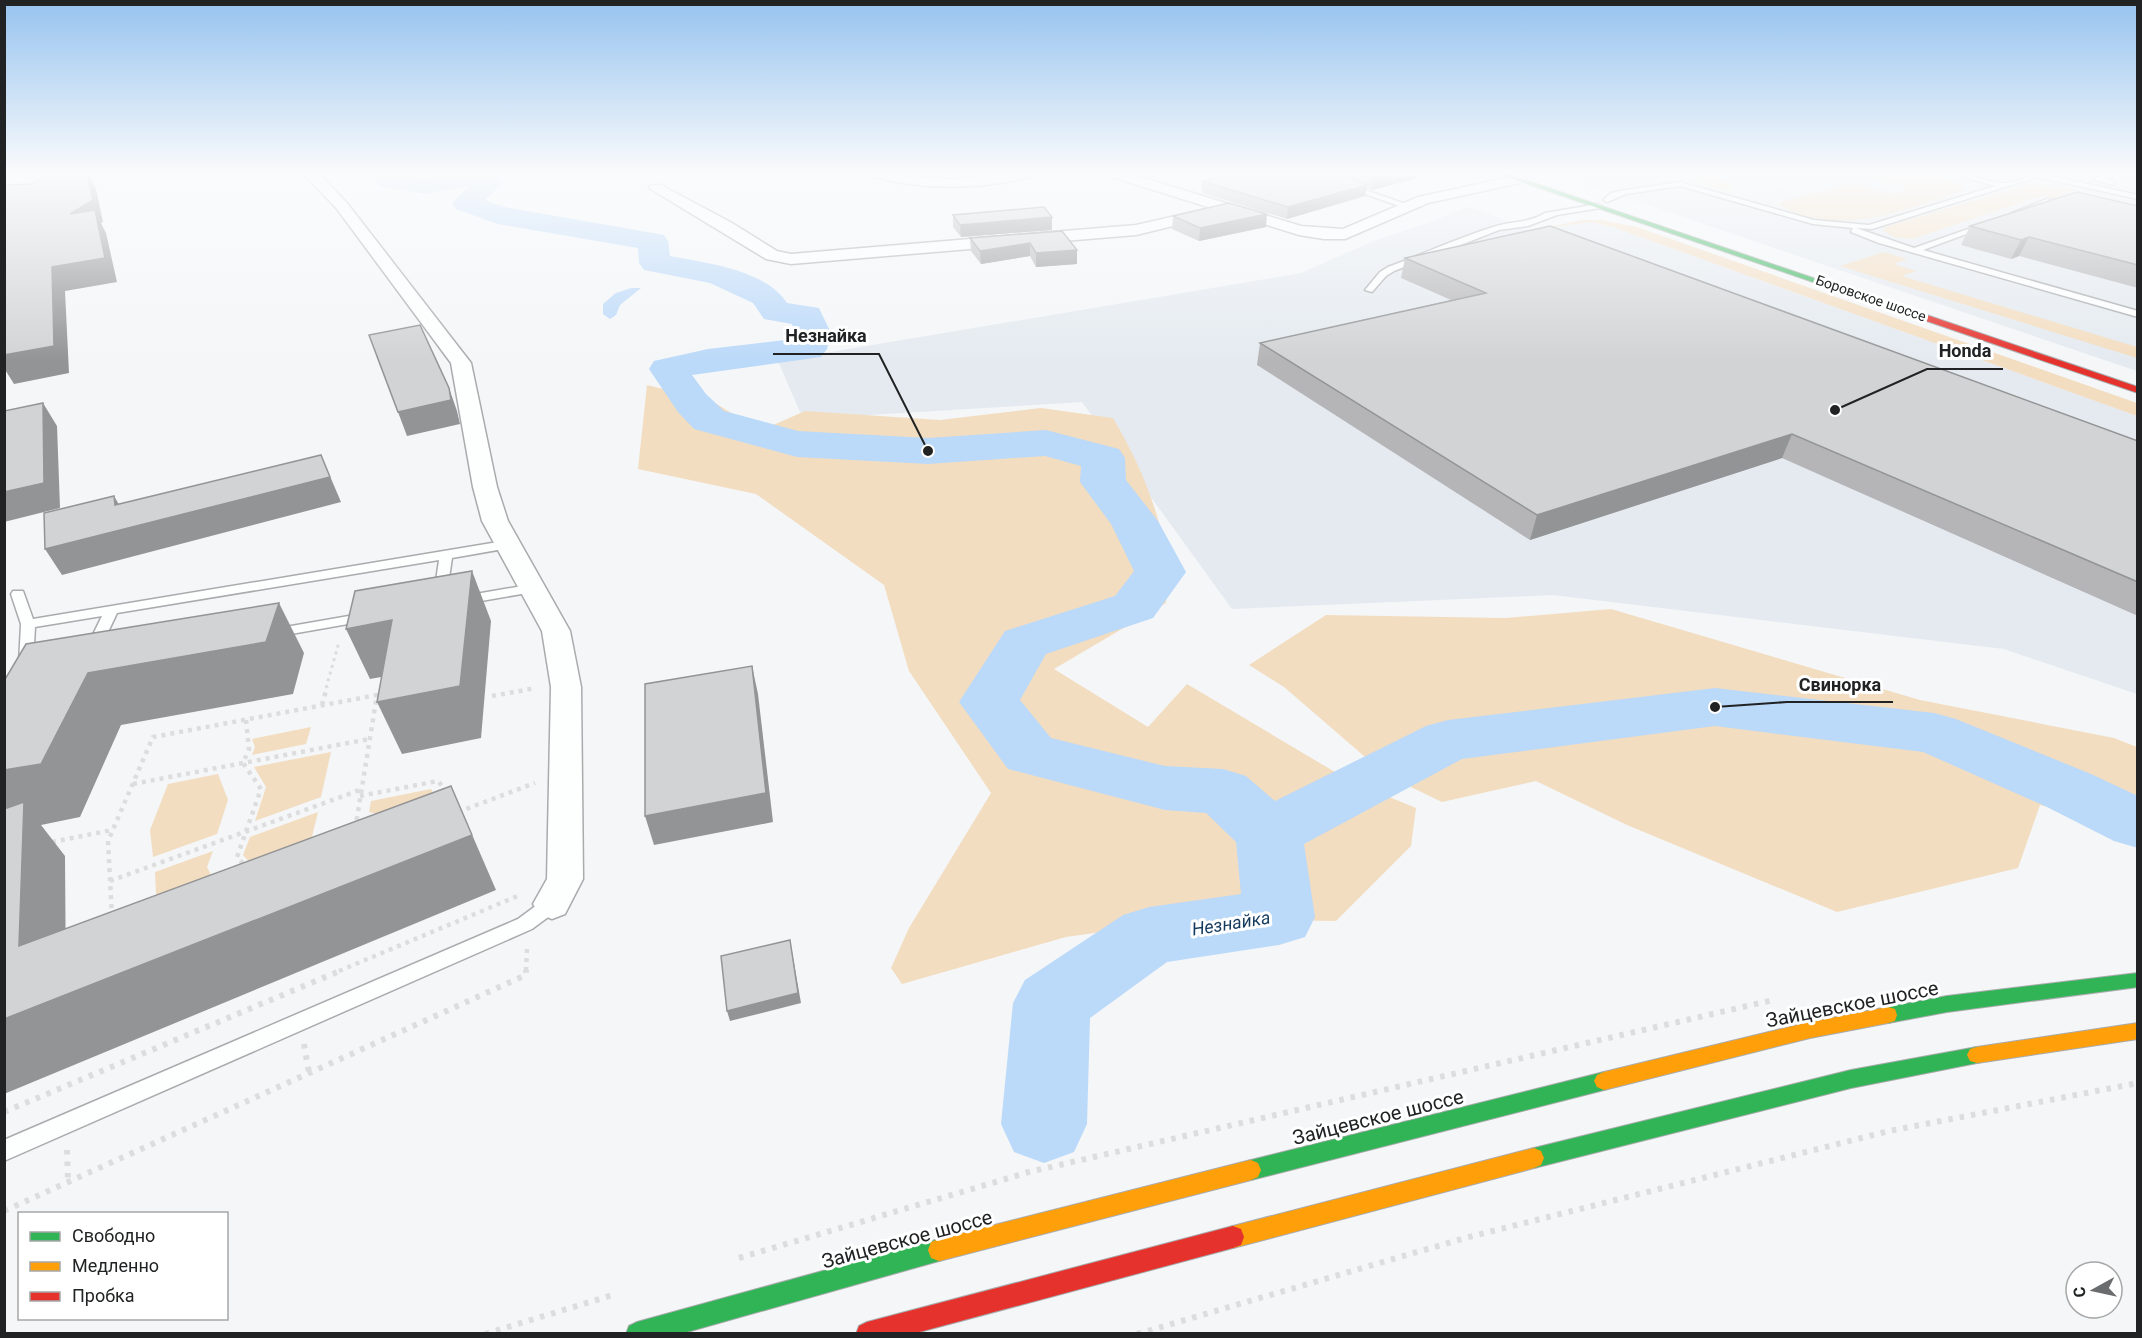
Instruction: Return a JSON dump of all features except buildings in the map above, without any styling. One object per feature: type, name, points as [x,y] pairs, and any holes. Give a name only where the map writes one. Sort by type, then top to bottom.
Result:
[{"type":"main road","name":"Боровское шоссе","points":[[1695,236],[2138,390]]},
{"type":"main road","name":"Зайцевское шоссе","points":[[637,1334],[877,1266],[1370,1139],[1810,1030],[1947,1004],[2138,980]]},
{"type":"main road","points":[[867,1334],[1450,1179],[1839,1082],[2009,1048],[2138,1031]]},
{"type":"street","points":[[365,236],[461,363],[485,488],[495,521],[510,544],[556,631],[566,687],[565,879],[552,904]]},
{"type":"street","points":[[743,236],[772,255],[791,259],[1063,236]]},
{"type":"lane","points":[[1369,290],[1383,274],[1392,269],[1475,236]]},
{"type":"lane","points":[[1871,236],[2138,314]]},
{"type":"lane","points":[[1915,250],[1951,236]]},
{"type":"lane","points":[[28,624],[510,544]]},
{"type":"lane","points":[[446,555],[435,605],[534,588]]},
{"type":"lane","points":[[18,594],[28,624],[27,658],[23,676],[40,673]]},
{"type":"lane","points":[[85,665],[112,610]]},
{"type":"lane","points":[[256,636],[379,615]]},
{"type":"lane","points":[[4,1151],[529,922],[552,904]]},
{"type":"path","points":[[322,705],[340,638],[330,639]]},
{"type":"path","points":[[539,699],[540,678]]},
{"type":"path","points":[[492,696],[539,687]]},
{"type":"path","points":[[112,922],[108,842],[153,737],[377,695],[355,830]]},
{"type":"path","points":[[243,763],[249,749],[246,720]]},
{"type":"path","points":[[132,785],[369,739]]},
{"type":"path","points":[[243,763],[261,789],[237,857],[251,872]]},
{"type":"path","points":[[360,796],[438,781],[450,796]]},
{"type":"path","points":[[450,815],[538,781],[538,793]]},
{"type":"path","points":[[110,880],[361,790]]},
{"type":"path","points":[[455,803],[461,810]]},
{"type":"path","points":[[48,843],[113,830]]},
{"type":"path","points":[[4,1112],[532,890],[526,975],[4,1211]]},
{"type":"path","points":[[1137,1334],[1465,1238],[1901,1129],[2138,1083]]},
{"type":"shaded area","points":[[1387,236],[1639,236],[2137,416],[2137,694],[2004,649],[1553,595],[1232,609],[1082,402],[803,419],[778,361],[1301,273]]},
{"type":"shaded area","points":[[1639,236],[1664,236],[2137,403],[2137,416]]},
{"type":"shaded area","points":[[1740,236],[2137,236],[2137,371]]},
{"type":"shaded area","points":[[1893,236],[1920,236],[1912,239]]},
{"type":"shaded area","points":[[1884,252],[1907,259],[1894,264],[1916,271],[1902,276],[2137,347],[2137,358],[1840,266]]},
{"type":"shaded area","points":[[647,385],[712,401],[760,431],[805,411],[940,420],[1041,408],[1113,418],[1138,466],[1162,533],[1167,557],[1166,603],[1054,669],[1148,727],[1187,684],[1350,781],[1416,808],[1411,846],[1336,921],[1193,919],[1066,937],[902,984],[891,968],[909,928],[991,793],[909,671],[884,585],[756,494],[638,469]]},
{"type":"shaded area","points":[[1611,609],[1920,700],[2114,738],[2137,747],[2137,830],[2040,805],[2018,868],[1837,912],[1627,825],[1536,781],[1442,802],[1386,775],[1284,687],[1249,665],[1326,615],[1505,618]]},
{"type":"shaded area","points":[[311,727],[306,744],[252,755],[255,747],[252,739]]},
{"type":"shaded area","points":[[331,752],[321,797],[255,821],[266,787],[254,767]]},
{"type":"shaded area","points":[[218,774],[228,800],[217,834],[153,857],[150,830],[168,784]]},
{"type":"shaded area","points":[[431,789],[442,807],[404,821],[369,812],[371,801]]},
{"type":"shaded area","points":[[318,812],[311,841],[258,872],[243,855],[250,837]]},
{"type":"shaded area","points":[[213,851],[207,867],[217,887],[187,898],[156,894],[155,872]]},
{"type":"water","points":[[631,288],[641,288],[620,305],[616,315],[610,319],[603,314],[603,304],[616,293]]},
{"type":"waterway","name":"Незнайка","points":[[626,236],[653,241],[655,263],[719,275],[766,296],[776,312],[807,315],[813,333],[808,349],[708,360],[668,369],[692,403],[709,420],[797,444],[928,451],[1046,443],[1103,458],[1103,482],[1134,521],[1160,572],[1134,607],[1025,643],[989,702],[1030,754],[1165,788],[1223,792],[1269,833]]},
{"type":"waterway","points":[[1269,833],[1448,740],[1715,707],[1934,733],[2068,790],[2138,824]]},
{"type":"waterway","name":"Незнайка","points":[[1044,1124],[1052,1003],[1149,936],[1279,917],[1269,833]]},
{"type":"traffic: fast","points":[[1686,236],[1909,312]]},
{"type":"traffic: fast","points":[[1888,1015],[1947,1004],[2138,980]]},
{"type":"traffic: fast","points":[[1534,1158],[1851,1079],[1977,1055]]},
{"type":"traffic: fast","points":[[1251,1170],[1604,1081]]},
{"type":"traffic: fast","points":[[637,1334],[939,1250]]},
{"type":"traffic: slow","points":[[1604,1081],[1810,1030],[1888,1015]]},
{"type":"traffic: slow","points":[[1977,1055],[2138,1031]]},
{"type":"traffic: slow","points":[[1233,1237],[1534,1158]]},
{"type":"traffic: slow","points":[[939,1250],[1251,1170]]},
{"type":"traffic: jam","points":[[1909,312],[2138,390]]},
{"type":"traffic: jam","points":[[867,1334],[1233,1237]]},
{"type":"place","name":"Honda","points":[[1835,410]]},
{"type":"place","name":"Незнайка","points":[[928,451]]},
{"type":"place","name":"Свинорка","points":[[1715,707]]}]
